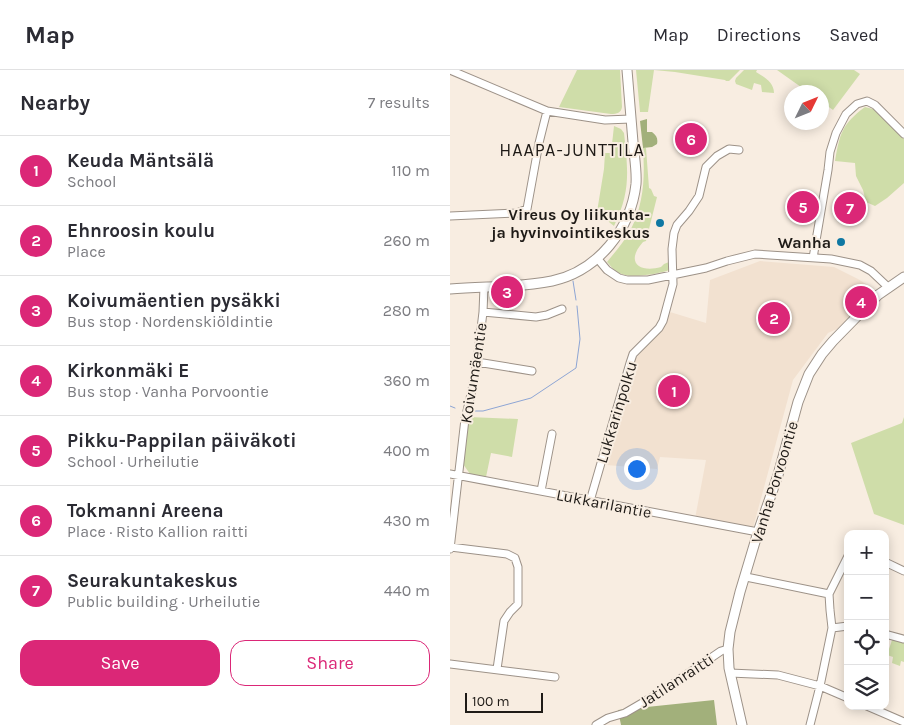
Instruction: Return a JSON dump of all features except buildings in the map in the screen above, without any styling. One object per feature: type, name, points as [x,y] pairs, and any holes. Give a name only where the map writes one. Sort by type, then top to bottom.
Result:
[{"type":"main road","points":[[450,289],[522,285],[559,280],[586,267],[606,250],[620,232],[628,214],[636,184],[627,70]]},
{"type":"main road","name":"Vanha Porvoontie","points":[[742,725],[730,673],[728,650],[730,632],[740,592],[778,475],[798,402],[809,374],[822,354],[838,335],[878,295],[904,277]]},
{"type":"street","points":[[450,70],[547,111],[605,120],[631,119]]},
{"type":"street","points":[[813,258],[832,142],[850,109],[857,104],[867,101],[875,105],[904,134]]},
{"type":"street","points":[[450,216],[517,213],[526,209],[547,111]]},
{"type":"street","name":"Lukkarinpolku","points":[[590,501],[630,363],[634,354],[659,328],[663,321],[671,293],[673,275],[672,249],[675,229],[699,196],[706,167],[717,156],[729,149],[739,150]]},
{"type":"street","points":[[597,258],[612,274],[619,278],[648,280],[706,268],[755,254],[813,258],[860,265],[871,271],[889,288]]},
{"type":"street","name":"Koivumäentie","points":[[450,548],[454,474],[477,362],[484,286]]},
{"type":"street","points":[[483,312],[536,317],[562,309]]},
{"type":"street","points":[[477,362],[532,371]]},
{"type":"street","points":[[541,491],[552,434]]},
{"type":"street","name":"Lukkarilantie","points":[[454,474],[466,478],[758,532]]},
{"type":"street","points":[[450,548],[507,554],[515,558],[518,566],[518,604],[504,621],[497,669]]},
{"type":"street","points":[[810,725],[832,628],[829,594],[844,564]]},
{"type":"street","points":[[889,564],[904,571]]},
{"type":"street","points":[[746,577],[829,594]]},
{"type":"street","points":[[832,628],[844,626]]},
{"type":"street","points":[[889,635],[903,639]]},
{"type":"street","name":"Jatilanraitti","points":[[596,725],[608,718],[625,713],[721,651],[728,650]]},
{"type":"street","points":[[450,664],[555,677]]},
{"type":"street","points":[[730,673],[778,676],[820,686],[844,696]]},
{"type":"street","points":[[876,710],[904,722]]},
{"type":"shaded area","points":[[760,261],[834,267],[866,284],[881,300],[828,333],[793,380],[753,528],[711,528],[694,524],[706,460],[660,457],[657,469],[606,465],[636,358],[661,329],[670,312],[706,323],[710,280]]},
{"type":"green space","points":[[577,70],[620,70],[622,107],[620,112],[611,114],[559,107]]},
{"type":"green space","points":[[636,70],[654,70],[648,112],[640,112]]},
{"type":"green space","points":[[654,70],[740,70],[729,81],[726,81]]},
{"type":"green space","points":[[744,70],[757,70],[756,72],[770,83],[774,93],[762,92],[761,85],[754,83],[752,90],[736,84],[736,78]]},
{"type":"green space","points":[[777,70],[854,70],[860,74],[833,110],[829,107],[829,85],[798,85]]},
{"type":"green space","points":[[865,107],[873,109],[904,139],[904,183],[875,206],[866,202],[863,190],[856,176],[855,163],[835,161],[843,130],[851,119]]},
{"type":"green space","points":[[647,119],[647,132],[654,133],[657,138],[657,144],[652,147],[643,148],[640,121]]},
{"type":"green space","points":[[614,126],[621,129],[624,133],[627,180],[623,202],[614,226],[609,222],[596,218],[605,153],[611,153]]},
{"type":"green space","points":[[643,148],[646,148],[649,188],[654,196],[657,197],[646,241],[638,249],[635,260],[641,267],[646,268],[661,267],[669,262],[670,267],[667,271],[630,276],[617,272],[607,262],[628,235],[635,221],[641,201],[644,169]]},
{"type":"green space","points":[[469,417],[518,419],[512,457],[491,453],[486,477],[470,474],[463,464]]},
{"type":"green space","points":[[904,417],[904,525],[874,514],[851,443],[902,423]]},
{"type":"green space","points":[[893,637],[904,641],[904,662],[901,661],[900,666],[892,663],[893,657],[889,656]]},
{"type":"green space","points":[[714,700],[717,725],[621,725],[618,710]]},
{"type":"waterway","points":[[573,281],[576,300]]},
{"type":"waterway","points":[[473,411],[483,411],[531,398],[576,368],[580,339],[577,306]]},
{"type":"waterway","points":[[450,406],[455,408]]},
{"type":"place","name":"Tokmanni Areena","points":[[691,139]]},
{"type":"place","name":"Pikku-Pappilan päiväkoti","points":[[803,207]]},
{"type":"place","name":"Seurakuntakeskus","points":[[850,208]]},
{"type":"place","name":"Vireus Oy liikunta- ja hyvinvointikeskus","points":[[660,223]]},
{"type":"place","name":"Wanha","points":[[841,242]]},
{"type":"place","name":"Koivumäentien pysäkki","points":[[507,292]]},
{"type":"place","name":"Kirkonmäki E","points":[[861,302]]},
{"type":"place","name":"Ehnroosin koulu","points":[[774,318]]},
{"type":"place","name":"Keuda Mäntsälä","points":[[674,391]]},
{"type":"district","name":"HAAPA-JUNTTILA","points":[[572,150]]}]
